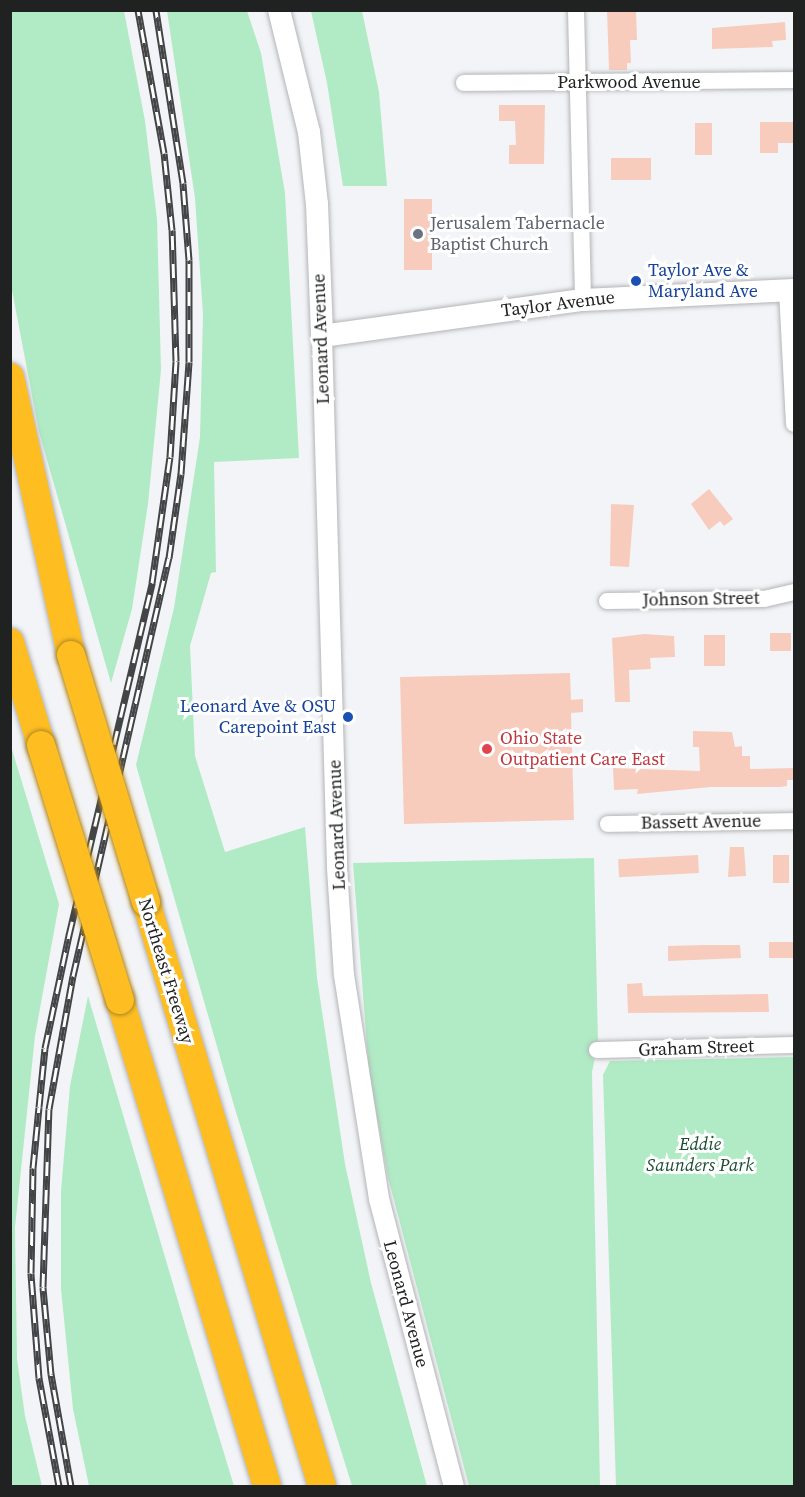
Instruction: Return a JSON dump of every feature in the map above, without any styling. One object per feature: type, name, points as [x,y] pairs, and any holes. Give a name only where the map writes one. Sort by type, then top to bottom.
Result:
[{"type":"highway","points":[[10,378],[71,655]]},
{"type":"highway","name":"Northeast Freeway","points":[[10,455],[322,1486]]},
{"type":"highway","points":[[10,642],[267,1486]]},
{"type":"main road","name":"Leonard Avenue","points":[[279,10],[299,86],[312,156],[322,336]]},
{"type":"main road","name":"Taylor Avenue","points":[[322,336],[583,300],[791,290]]},
{"type":"street","points":[[576,10],[583,300]]},
{"type":"street","name":"Parkwood Avenue","points":[[464,83],[795,80]]},
{"type":"street","points":[[791,290],[795,424]]},
{"type":"street","name":"Leonard Avenue","points":[[322,336],[338,868],[344,975],[379,1199],[454,1486]]},
{"type":"street","name":"Johnson Street","points":[[607,601],[764,599],[795,592]]},
{"type":"street","name":"Bassett Avenue","points":[[608,824],[795,821]]},
{"type":"street","name":"Graham Street","points":[[597,1050],[795,1045]]},
{"type":"green space","points":[[10,11],[124,11],[145,121],[157,219],[161,370],[148,504],[132,609],[111,683],[39,432],[11,285]]},
{"type":"green space","points":[[167,11],[247,11],[261,53],[285,193],[299,458],[214,462],[216,572],[211,573],[190,646],[195,756],[225,852],[305,827],[317,978],[345,1164],[371,1283],[427,1486],[352,1486],[235,1109],[136,765],[174,608],[200,437],[203,315],[195,198]]},
{"type":"green space","points":[[311,11],[362,11],[379,92],[387,186],[343,186],[327,83]]},
{"type":"green space","points":[[10,743],[59,904],[35,1036],[15,1227],[17,1359],[25,1416],[42,1486],[10,1486]]},
{"type":"green space","points":[[594,858],[598,1043],[592,1072],[600,1486],[469,1486],[388,1177],[369,1073],[353,863]]},
{"type":"green space","points":[[88,996],[234,1486],[89,1486],[73,1409],[61,1289],[61,1191],[70,1086]]},
{"type":"green space","name":"Eddie Saunders Park","points":[[794,1057],[794,1486],[616,1486],[603,1075],[610,1061]]},
{"type":"building","points":[[607,10],[636,10],[637,40],[630,40],[631,63],[627,63],[627,70],[609,70]]},
{"type":"building","points":[[785,22],[786,40],[772,41],[773,47],[712,49],[712,28]]},
{"type":"building","points":[[499,105],[545,105],[544,164],[509,164],[509,145],[516,145],[515,121],[499,121]]},
{"type":"building","points":[[760,122],[795,122],[795,143],[778,143],[778,153],[760,153]]},
{"type":"building","points":[[695,123],[712,123],[712,155],[695,155]]},
{"type":"building","points":[[611,158],[651,158],[651,180],[611,180]]},
{"type":"building","name":"Jerusalem Tabernacle Baptist Church","points":[[404,199],[432,199],[432,270],[404,270]]},
{"type":"building","points":[[709,489],[733,519],[724,526],[720,521],[709,530],[691,504]]},
{"type":"building","points":[[611,504],[634,505],[629,567],[610,566]]},
{"type":"building","points":[[770,633],[791,633],[791,651],[770,651]]},
{"type":"building","points":[[644,634],[674,636],[675,657],[650,658],[651,669],[629,670],[630,702],[615,702],[612,638]]},
{"type":"building","points":[[704,635],[725,635],[725,666],[704,666]]},
{"type":"building","name":"Ohio State Outpatient Care East","points":[[570,673],[571,700],[583,699],[583,712],[571,713],[574,820],[404,824],[400,677]]},
{"type":"building","points":[[693,731],[732,732],[735,747],[742,746],[742,756],[750,756],[750,769],[795,768],[795,780],[787,780],[787,786],[780,787],[711,787],[637,794],[638,789],[614,790],[613,768],[700,771],[699,747],[693,747]]},
{"type":"building","points":[[730,847],[744,847],[746,876],[728,877]]},
{"type":"building","points":[[698,855],[699,873],[619,877],[618,859]]},
{"type":"building","points":[[773,855],[789,855],[789,883],[773,883]]},
{"type":"building","points":[[769,942],[794,942],[794,958],[769,958]]},
{"type":"building","points":[[740,945],[741,958],[668,961],[668,946]]},
{"type":"building","points":[[642,983],[643,996],[768,994],[769,1012],[628,1013],[627,984]]},
{"type":"railway","points":[[59,1486],[39,1378],[31,1273],[33,1168],[45,1048],[69,935],[152,583],[170,457],[176,361],[172,230],[164,153],[138,10]]},
{"type":"railway","points":[[71,1486],[51,1374],[43,1287],[49,1109],[73,976],[169,558],[181,474],[189,362],[189,260],[183,183],[156,10]]},
{"type":"place","name":"Jerusalem Tabernacle Baptist Church","points":[[418,234]]},
{"type":"place","name":"Taylor Ave & Maryland Ave","points":[[636,281]]},
{"type":"place","name":"Leonard Ave & OSU Carepoint East","points":[[348,717]]},
{"type":"place","name":"Ohio State Outpatient Care East","points":[[487,749]]}]
